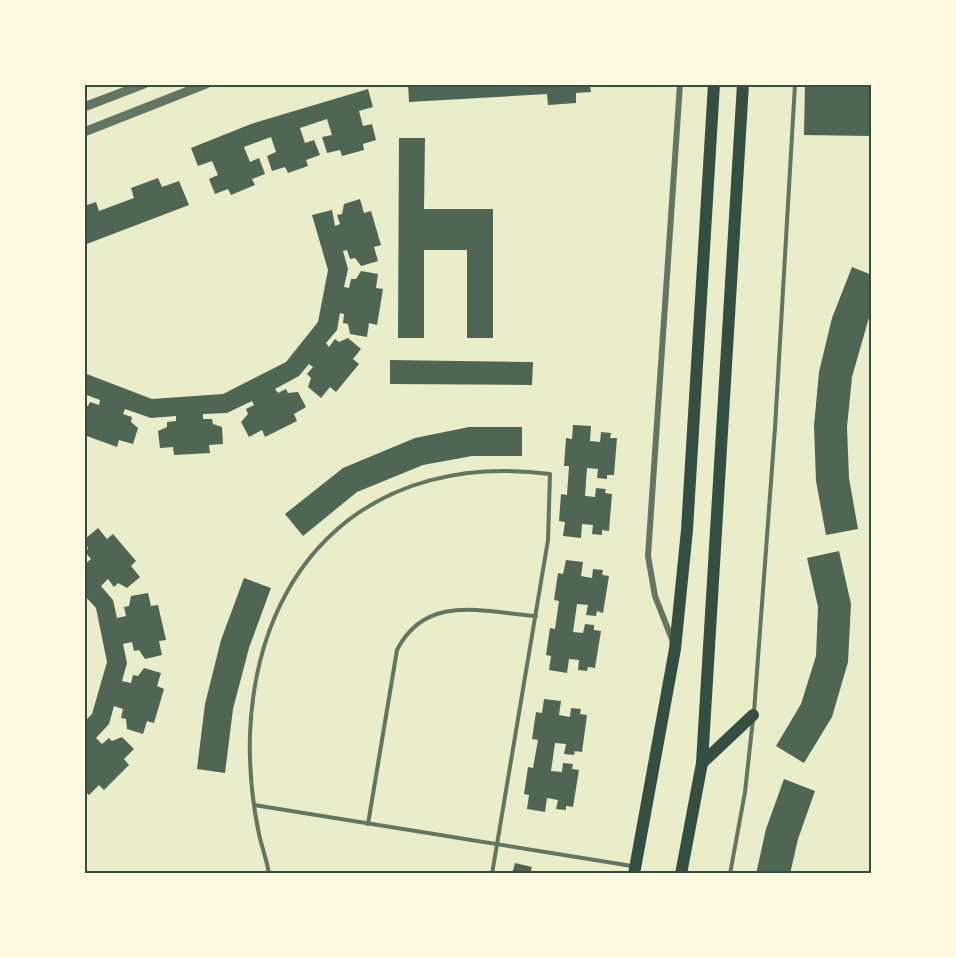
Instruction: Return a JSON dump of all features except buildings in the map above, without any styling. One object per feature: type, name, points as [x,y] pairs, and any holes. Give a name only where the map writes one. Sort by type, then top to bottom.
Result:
[{"type":"highway","points":[[635,870],[675,648],[687,530],[714,84]]},
{"type":"highway","points":[[681,874],[702,763],[743,84]]},
{"type":"highway","points":[[702,763],[753,715]]},
{"type":"street","points":[[84,107],[144,84]]},
{"type":"street","points":[[84,132],[206,84]]},
{"type":"street","points":[[675,648],[655,596],[648,556],[680,84]]},
{"type":"lane","points":[[730,874],[745,792],[753,715],[775,428],[795,84]]},
{"type":"lane","points":[[269,874],[254,805],[250,733],[259,671],[272,628],[285,595],[303,565],[325,538],[352,516],[414,484],[447,475],[481,470],[515,470],[550,474],[548,540],[492,874]]},
{"type":"lane","points":[[368,824],[397,650],[405,634],[418,622],[434,613],[451,610],[536,616]]},
{"type":"lane","points":[[254,805],[635,870]]}]
